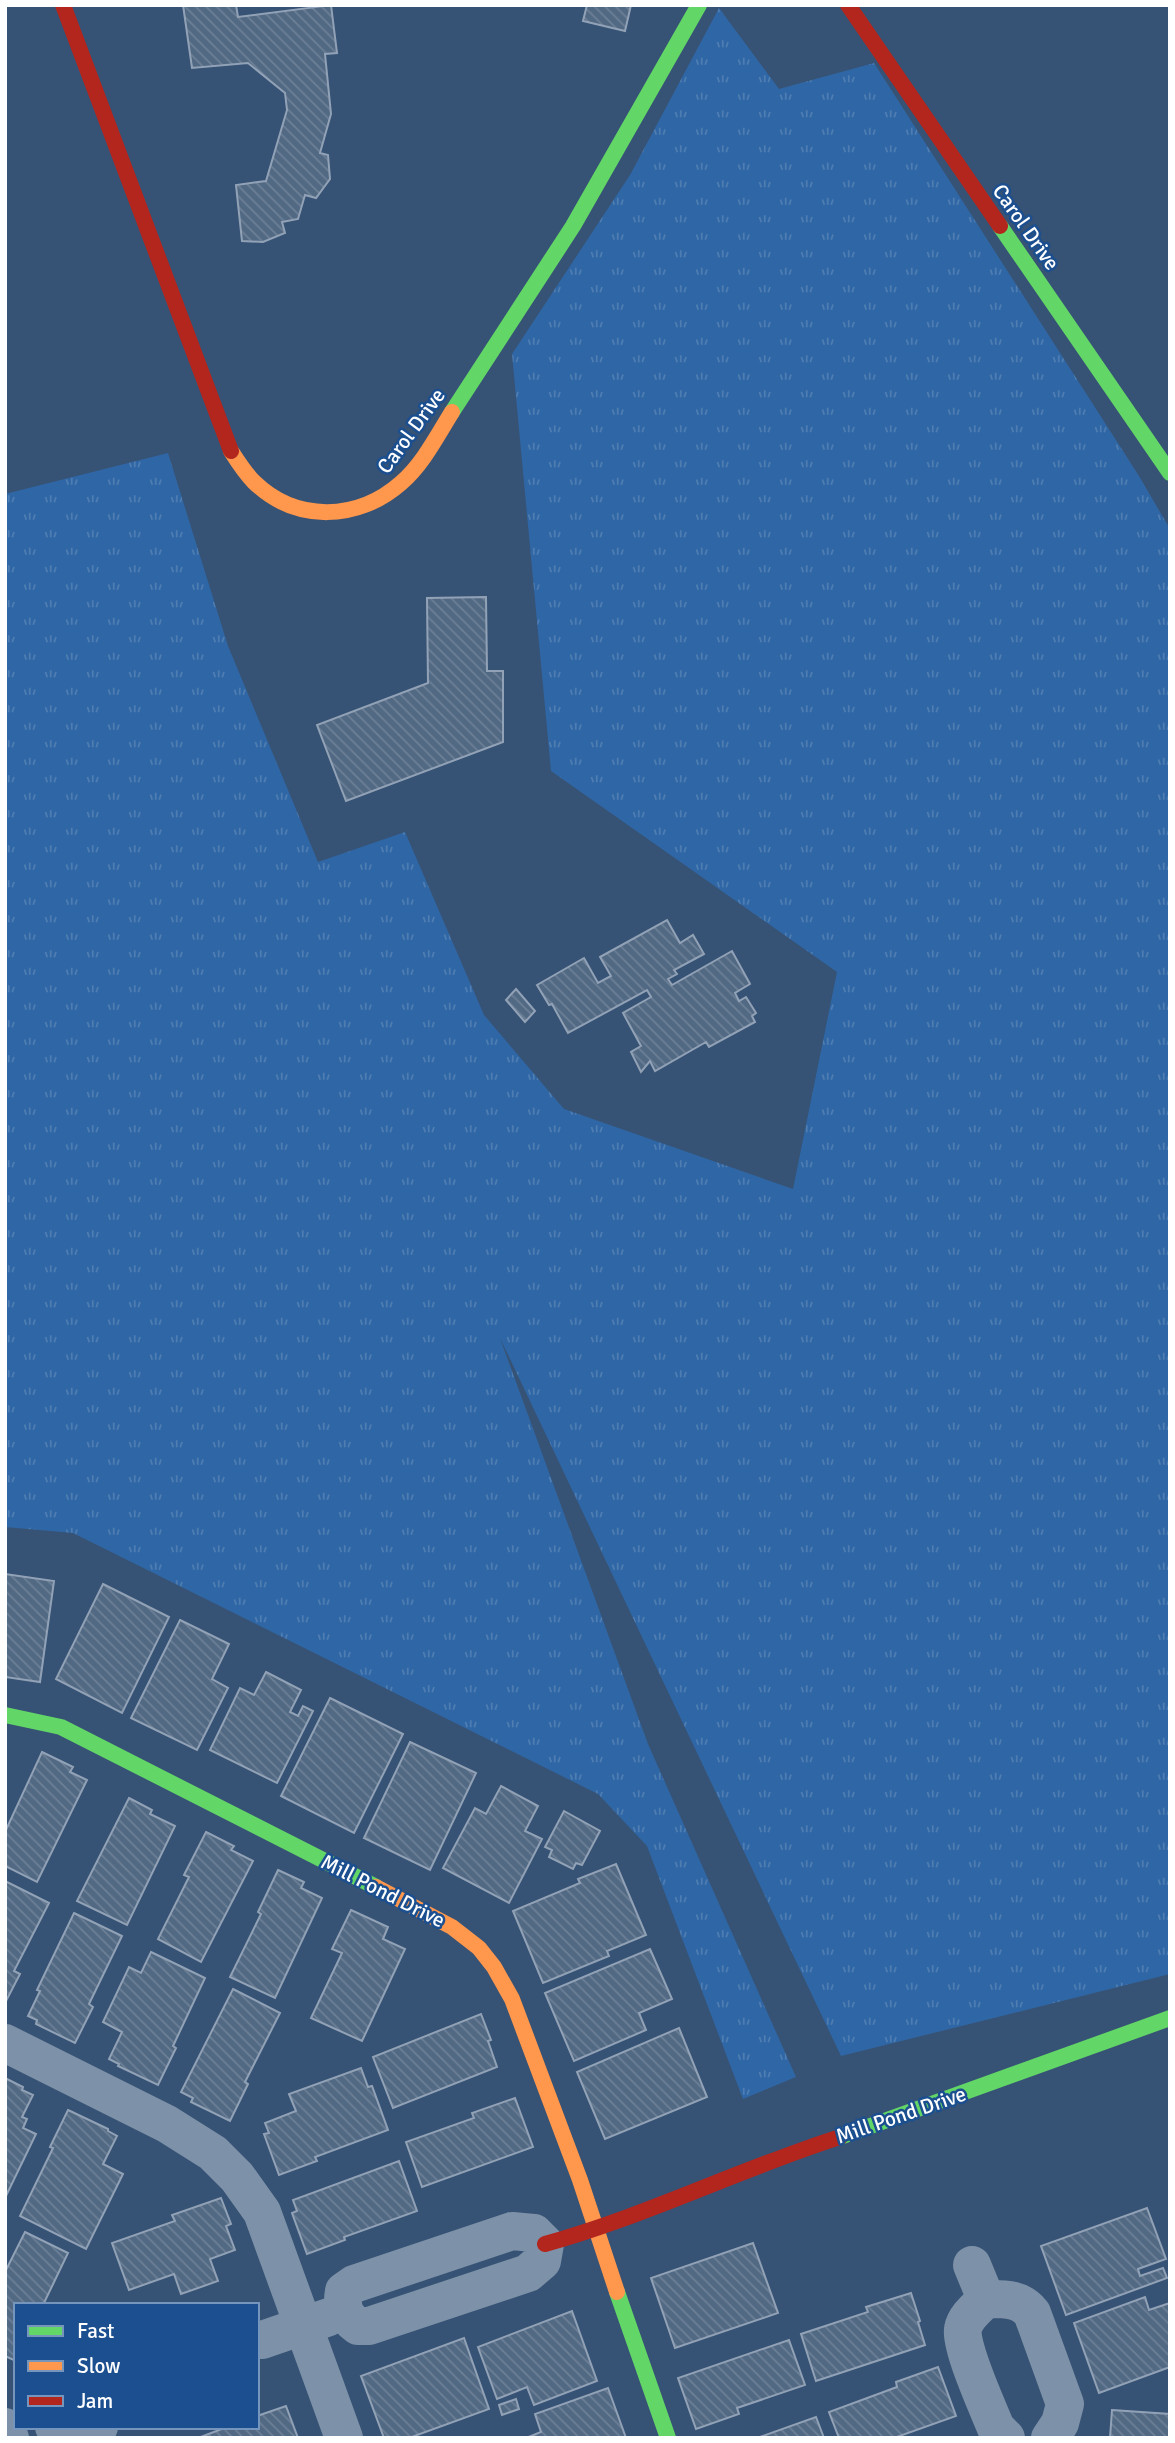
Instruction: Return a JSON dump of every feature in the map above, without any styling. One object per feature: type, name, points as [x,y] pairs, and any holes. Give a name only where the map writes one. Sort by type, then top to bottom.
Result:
[{"type":"street","name":"Carol Drive","points":[[63,5],[230,449],[260,488],[279,500],[302,509],[325,513],[349,512],[371,505],[403,484],[418,465],[573,226],[699,5]]},
{"type":"street","name":"Carol Drive","points":[[848,5],[1170,474]]},
{"type":"street","name":"Mill Pond Drive","points":[[5,1715],[61,1727],[400,1899],[452,1927],[479,1948],[494,1967],[512,2000],[580,2180],[668,2438]]},
{"type":"street","name":"Mill Pond Drive","points":[[259,2346],[303,2325],[344,2312],[358,2326],[369,2326],[528,2273],[542,2261],[545,2244],[595,2230],[786,2154],[879,2124],[1170,2018]]},
{"type":"street","points":[[5,2043],[167,2124],[213,2153],[237,2177],[262,2212],[344,2438]]},
{"type":"street","points":[[1006,2438],[996,2428],[965,2346],[962,2330],[971,2315],[979,2282],[1008,2299],[1025,2304],[1032,2313],[1065,2404],[1060,2423],[1050,2438]]},
{"type":"street","points":[[5,2427],[10,2438]]},
{"type":"street","points":[[26,2438],[43,2429]]},
{"type":"street","points":[[56,2429],[78,2435],[94,2429]]},
{"type":"green space","points":[[719,8],[779,89],[874,63],[1139,476],[1170,529],[1170,1974],[841,2056],[500,1338],[648,1744],[796,2077],[743,2099],[647,1846],[598,1794],[73,1533],[5,1527],[5,494],[168,453],[228,646],[318,862],[405,832],[484,1015],[564,1109],[793,1189],[837,972],[551,771],[512,354],[630,175]]},
{"type":"building","points":[[183,5],[236,5],[238,17],[331,5],[337,53],[325,54],[331,114],[320,153],[328,155],[330,179],[316,198],[305,195],[298,219],[282,222],[285,233],[263,242],[242,241],[236,185],[266,181],[287,110],[285,93],[248,63],[192,68]]},
{"type":"building","points":[[587,5],[631,5],[625,31],[583,21]]},
{"type":"building","points":[[486,597],[487,671],[503,671],[503,742],[346,801],[317,725],[428,683],[427,598]]},
{"type":"building","points":[[667,920],[680,943],[693,935],[704,954],[674,970],[677,974],[668,979],[672,985],[732,951],[750,984],[735,993],[739,1001],[746,997],[756,1013],[752,1016],[755,1022],[709,1047],[706,1042],[655,1071],[650,1061],[641,1072],[631,1052],[641,1046],[623,1013],[651,997],[647,990],[568,1033],[552,1004],[549,1005],[537,985],[584,958],[598,983],[611,976],[600,957]]},
{"type":"building","points":[[516,989],[535,1011],[525,1022],[506,1000]]},
{"type":"building","points":[[5,1574],[54,1581],[40,1682],[5,1677]]},
{"type":"building","points":[[103,1584],[169,1617],[122,1713],[56,1679]]},
{"type":"building","points":[[180,1620],[229,1644],[212,1679],[228,1688],[197,1750],[131,1718]]},
{"type":"building","points":[[266,1672],[301,1690],[290,1712],[298,1716],[303,1706],[313,1711],[277,1783],[210,1750],[240,1688],[254,1695]]},
{"type":"building","points":[[330,1698],[403,1734],[354,1833],[281,1796]]},
{"type":"building","points":[[410,1742],[476,1773],[430,1870],[364,1838]]},
{"type":"building","points":[[42,1752],[73,1767],[70,1772],[87,1780],[37,1882],[5,1866],[5,1832]]},
{"type":"building","points":[[501,1786],[538,1806],[525,1831],[542,1839],[509,1903],[443,1868],[475,1808],[486,1814]]},
{"type":"building","points":[[129,1798],[152,1810],[150,1814],[175,1826],[127,1925],[77,1901]]},
{"type":"building","points":[[564,1811],[600,1831],[582,1865],[576,1863],[573,1869],[549,1857],[552,1850],[545,1847]]},
{"type":"building","points":[[206,1832],[234,1846],[231,1850],[253,1861],[201,1962],[158,1939],[189,1877],[184,1875]]},
{"type":"building","points":[[616,1864],[646,1935],[607,1951],[609,1956],[543,1983],[513,1911],[580,1883],[578,1879]]},
{"type":"building","points":[[278,1870],[304,1882],[301,1888],[322,1898],[275,1998],[230,1977],[261,1914],[258,1912]]},
{"type":"building","points":[[5,1881],[49,1903],[14,1971],[20,1974],[5,2003]]},
{"type":"building","points":[[351,1910],[388,1927],[383,1939],[405,1949],[362,2041],[311,2018],[342,1953],[332,1949]]},
{"type":"building","points":[[74,1913],[122,1936],[89,2004],[93,2007],[75,2043],[36,2024],[37,2020],[28,2016],[40,1991],[37,1990]]},
{"type":"building","points":[[650,1949],[672,1999],[639,2013],[646,2030],[574,2061],[545,1993]]},
{"type":"building","points":[[151,1952],[205,1978],[158,2085],[109,2059],[122,2032],[103,2022],[129,1967],[141,1973]]},
{"type":"building","points":[[233,1989],[280,2013],[245,2082],[248,2084],[230,2121],[191,2102],[193,2098],[181,2092]]},
{"type":"building","points":[[481,2014],[497,2067],[393,2108],[373,2057]]},
{"type":"building","points":[[679,2028],[707,2097],[605,2139],[577,2072]]},
{"type":"building","points":[[361,2068],[368,2087],[372,2086],[388,2130],[315,2157],[317,2161],[279,2175],[264,2134],[269,2133],[265,2123],[296,2111],[289,2094]]},
{"type":"building","points":[[5,2078],[33,2095],[22,2117],[27,2119],[23,2128],[36,2134],[5,2198]]},
{"type":"building","points":[[515,2098],[533,2147],[422,2187],[406,2142],[474,2118],[472,2113]]},
{"type":"building","points":[[68,2110],[117,2136],[103,2164],[123,2174],[86,2249],[20,2216]]},
{"type":"building","points":[[399,2161],[417,2211],[344,2237],[345,2240],[307,2254],[292,2213],[297,2211],[293,2200]]},
{"type":"building","points":[[221,2198],[231,2224],[226,2226],[235,2250],[210,2259],[218,2281],[181,2294],[174,2274],[129,2290],[112,2243],[175,2221],[172,2215]]},
{"type":"building","points":[[1147,2208],[1166,2259],[1138,2269],[1140,2276],[1163,2268],[1167,2278],[1066,2315],[1041,2246]]},
{"type":"building","points":[[25,2232],[68,2253],[44,2303],[14,2303],[14,2360],[5,2356],[5,2272]]},
{"type":"building","points":[[753,2243],[778,2313],[675,2348],[651,2278]]},
{"type":"building","points":[[911,2293],[925,2345],[816,2381],[801,2334],[868,2312],[866,2307]]},
{"type":"building","points":[[1145,2297],[1149,2310],[1170,2303],[1170,2367],[1099,2393],[1074,2323]]},
{"type":"building","points":[[572,2311],[597,2381],[534,2405],[527,2387],[497,2399],[478,2347]]},
{"type":"building","points":[[464,2338],[489,2409],[409,2438],[384,2438],[361,2376]]},
{"type":"building","points":[[789,2340],[805,2385],[737,2408],[739,2414],[696,2429],[678,2378]]},
{"type":"building","points":[[938,2367],[956,2416],[894,2438],[839,2438],[829,2412],[897,2387],[896,2382]]},
{"type":"building","points":[[608,2388],[626,2438],[526,2438],[541,2432],[535,2414]]},
{"type":"building","points":[[516,2399],[519,2409],[502,2415],[499,2405]]},
{"type":"building","points":[[286,2406],[298,2438],[198,2438],[222,2429],[259,2429],[259,2415]]},
{"type":"building","points":[[1112,2410],[1170,2414],[1170,2438],[1110,2438]]},
{"type":"building","points":[[816,2417],[824,2438],[757,2438]]},
{"type":"traffic: fast","points":[[452,412],[573,226],[699,5]]},
{"type":"traffic: fast","points":[[1000,226],[1170,473]]},
{"type":"traffic: fast","points":[[5,1715],[61,1727],[376,1887]]},
{"type":"traffic: fast","points":[[840,2137],[1170,2018]]},
{"type":"traffic: fast","points":[[617,2292],[668,2438]]},
{"type":"traffic: slow","points":[[231,451],[254,482],[289,505],[327,512],[347,510],[366,505],[401,483],[423,459],[452,412]]},
{"type":"traffic: slow","points":[[376,1887],[452,1927],[479,1948],[494,1967],[512,1999],[580,2180],[617,2292]]},
{"type":"traffic: jam","points":[[63,5],[231,451]]},
{"type":"traffic: jam","points":[[848,5],[1000,226]]},
{"type":"traffic: jam","points":[[545,2244],[620,2220],[840,2137]]}]
